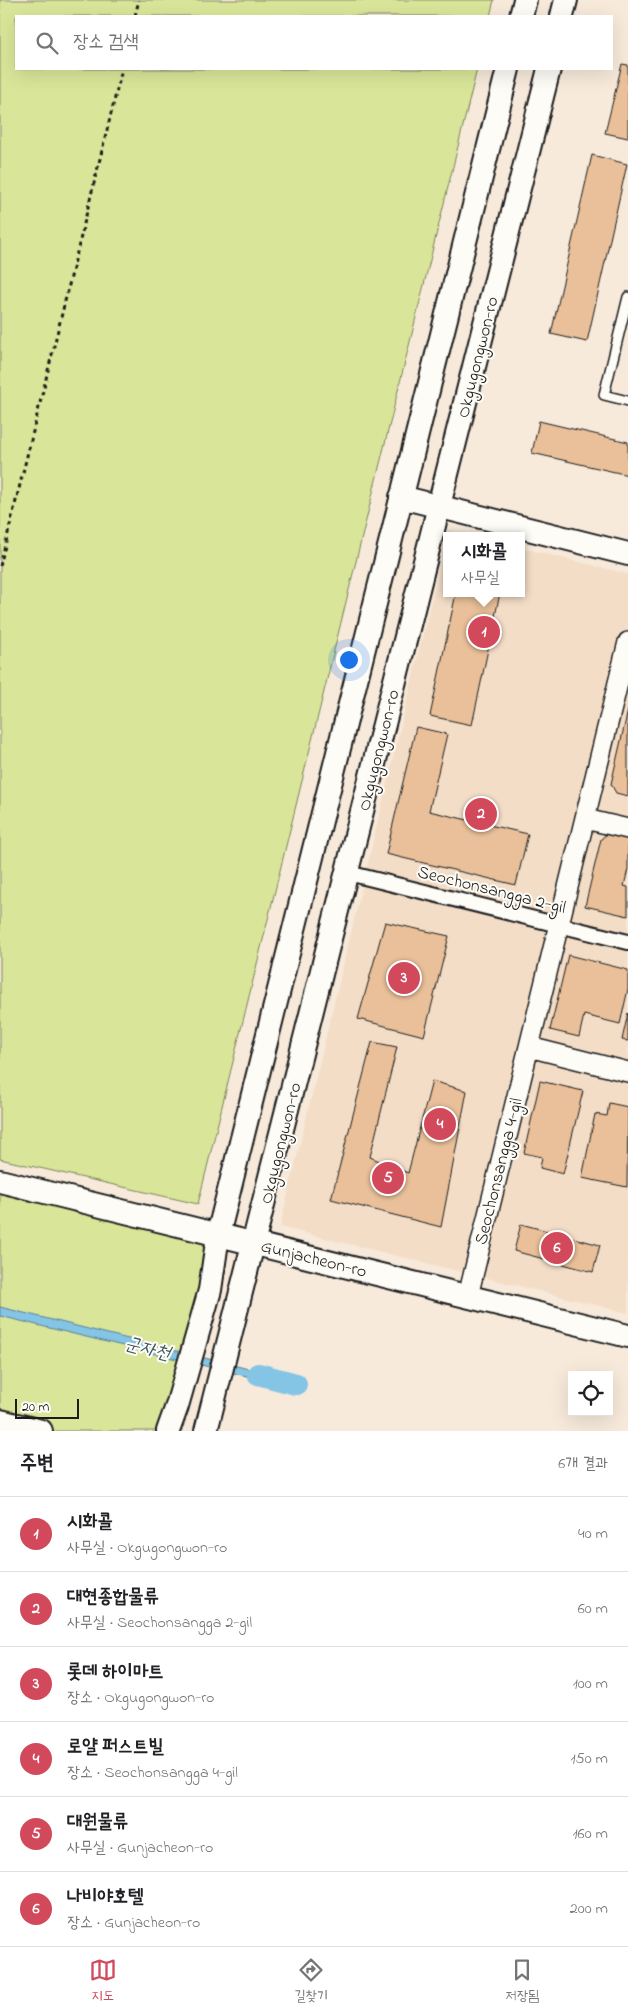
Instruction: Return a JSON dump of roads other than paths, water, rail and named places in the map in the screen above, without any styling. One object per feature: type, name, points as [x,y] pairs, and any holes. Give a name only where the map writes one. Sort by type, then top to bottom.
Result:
[{"type":"street","points":[[521,15],[525,0]]},
{"type":"street","points":[[562,15],[566,0]]},
{"type":"street","points":[[168,1431],[178,1406],[210,1290],[218,1235],[508,70]]},
{"type":"street","name":"Okgugongwon-ro","points":[[209,1421],[549,70]]},
{"type":"street","points":[[401,497],[628,554]]},
{"type":"street","name":"Seochonsangga 4-gil","points":[[468,1296],[628,642]]},
{"type":"street","points":[[585,819],[628,829]]},
{"type":"street","name":"Seochonsangga 2-gil","points":[[348,873],[628,942]]},
{"type":"street","points":[[529,1047],[628,1072]]},
{"type":"street","name":"Gunjacheon-ro","points":[[0,1181],[628,1336]]},
{"type":"street","points":[[0,1421],[41,1431]]},
{"type":"lane","points":[[628,297],[604,395],[628,401]]},
{"type":"water","points":[[0,1307],[289,1379],[287,1386],[0,1316]]},
{"type":"waterway","name":"군자천","points":[[258,1374],[296,1384]]},
{"type":"place","name":"시화콜","points":[[484,632]]},
{"type":"place","name":"대현종합물류","points":[[481,814]]},
{"type":"place","name":"롯데 하이마트","points":[[404,978]]},
{"type":"place","name":"로얄 퍼스트빌","points":[[440,1124]]},
{"type":"place","name":"대원물류","points":[[388,1178]]},
{"type":"place","name":"나비야호텔","points":[[557,1248]]}]
